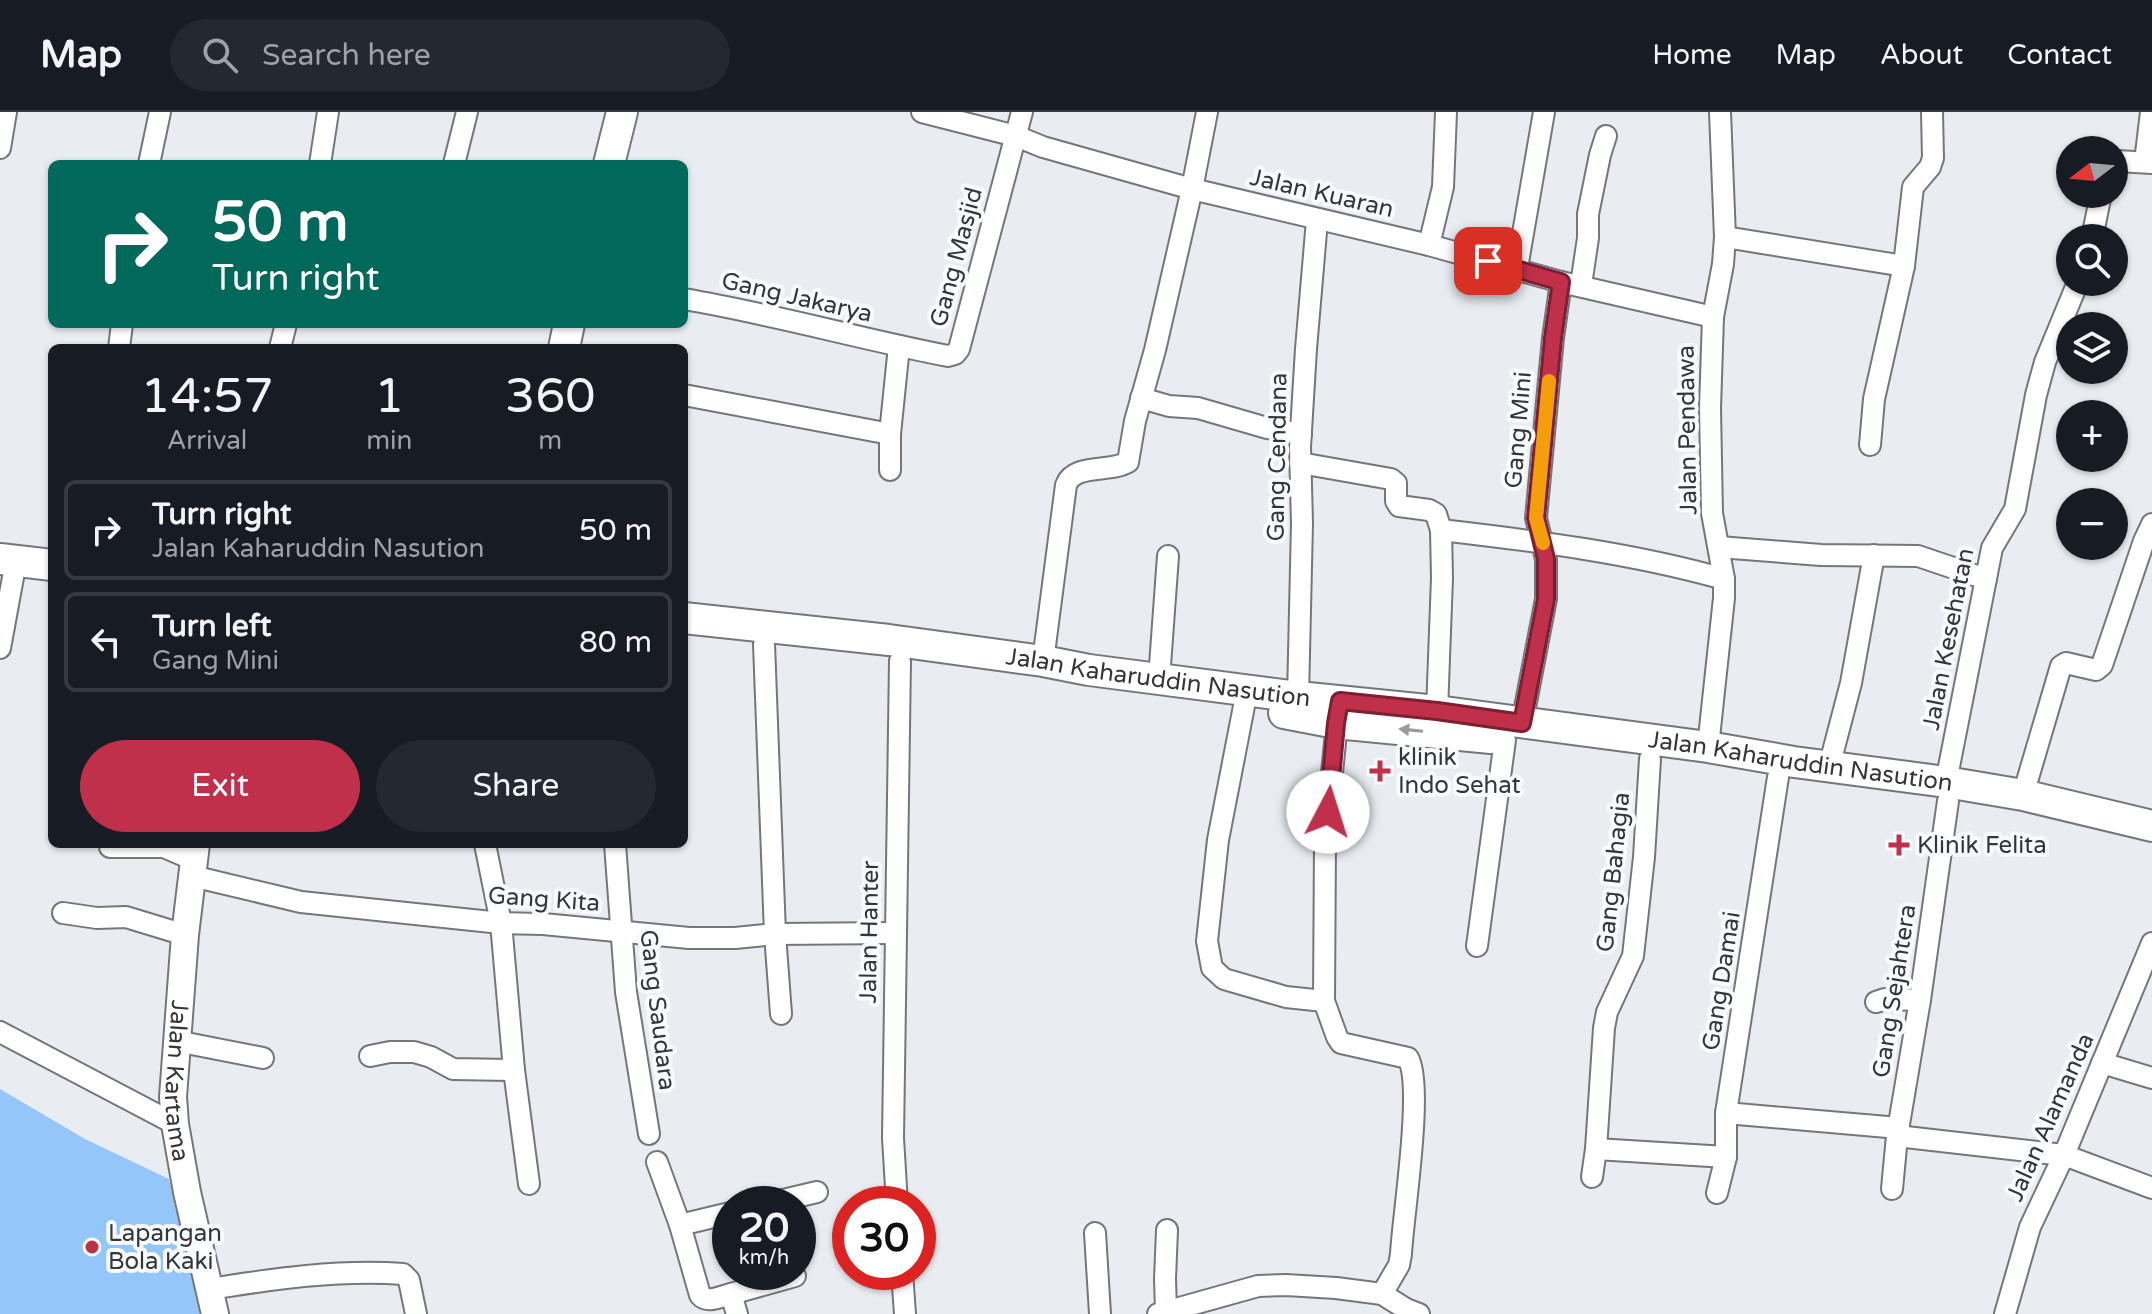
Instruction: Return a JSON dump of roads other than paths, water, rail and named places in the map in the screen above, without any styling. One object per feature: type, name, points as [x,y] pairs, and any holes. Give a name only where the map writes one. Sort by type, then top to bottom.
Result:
[{"type":"highway","points":[[610,160],[622,112]]},
{"type":"highway","points":[[5,553],[48,547]]},
{"type":"highway","points":[[5,553],[48,564]]},
{"type":"highway","name":"Jalan Kaharuddin Nasution","points":[[688,618],[889,640],[1298,697],[1338,712],[1437,711],[1514,732],[1650,759],[1778,777],[1947,792],[2023,795],[2152,826]]},
{"type":"highway","name":"Jalan Kaharuddin Nasution","points":[[688,636],[1244,706],[1708,747],[1829,767],[1947,792],[2152,843]]},
{"type":"main road","name":"Jalan Kartama","points":[[194,860],[173,1097],[187,1192],[213,1302]]},
{"type":"street","points":[[0,148],[6,112]]},
{"type":"street","points":[[150,160],[160,112]]},
{"type":"street","points":[[321,160],[328,112]]},
{"type":"street","points":[[455,160],[467,112]]},
{"type":"street","name":"Jalan Kuaran","points":[[922,112],[1016,136],[1043,147],[1192,189],[1713,317]]},
{"type":"street","name":"Gang Masjid","points":[[890,470],[890,434],[899,346],[948,356],[959,349],[1022,112]]},
{"type":"street","points":[[1043,661],[1063,496],[1068,478],[1128,462],[1207,112]]},
{"type":"street","points":[[1429,245],[1443,187],[1446,112]]},
{"type":"street","points":[[1517,268],[1544,112]]},
{"type":"street","name":"Jalan Pendawa","points":[[1708,747],[1724,598],[1724,579],[1712,513],[1710,408],[1713,317],[1725,237],[1720,112]]},
{"type":"street","points":[[1870,445],[1874,399],[1904,266],[1913,187],[1930,167],[1933,158],[1932,112]]},
{"type":"street","points":[[2128,161],[2149,162],[2151,112]]},
{"type":"street","name":"Gang Mini","points":[[1477,946],[1514,732],[1546,599],[1546,559],[1536,518],[1551,351],[1588,238],[1588,214],[1606,136]]},
{"type":"street","name":"Gang Cendana","points":[[1298,697],[1301,434],[1317,220]]},
{"type":"street","points":[[1725,237],[1904,266]]},
{"type":"street","name":"Jalan Kesehatan","points":[[1947,792],[1992,548],[2015,509],[2036,395],[2045,362],[2072,296]]},
{"type":"street","name":"Gang Jakarya","points":[[688,300],[899,346]]},
{"type":"street","points":[[688,396],[890,434]]},
{"type":"street","points":[[1141,398],[1169,406],[1198,408],[1267,428],[1301,434]]},
{"type":"street","points":[[1300,463],[1391,479],[1396,483],[1399,506],[1436,514],[1441,530],[1442,578],[1437,711]]},
{"type":"street","points":[[2023,795],[2061,666],[2066,663],[2096,670],[2102,665],[2144,541],[2152,527]]},
{"type":"street","points":[[1441,530],[1543,542],[1642,559],[1724,579]]},
{"type":"street","points":[[1719,547],[1821,555],[1918,556],[1986,579]]},
{"type":"street","points":[[0,648],[5,553]]},
{"type":"street","points":[[1829,767],[1851,683],[1874,555]]},
{"type":"street","points":[[1159,679],[1168,556]]},
{"type":"street","points":[[764,644],[781,1014]]},
{"type":"street","name":"Jalan Hanter","points":[[896,1186],[893,1138],[900,661]]},
{"type":"street","points":[[1244,706],[1218,840],[1207,941],[1209,957],[1212,968],[1224,979],[1286,997],[1324,1001]]},
{"type":"street","points":[[1338,712],[1325,842],[1324,1001],[1341,1043],[1408,1058],[1412,1065],[1414,1101],[1401,1254],[1399,1265],[1382,1294]]},
{"type":"street","name":"Gang Bahagia","points":[[1592,1177],[1604,1028],[1607,1012],[1633,956],[1644,857],[1650,759]]},
{"type":"street","name":"Gang Damai","points":[[1717,1193],[1726,1157],[1726,1113],[1778,777]]},
{"type":"street","name":"Gang Sejahtera","points":[[1892,1189],[1947,792]]},
{"type":"street","name":"Gang Kita","points":[[166,848],[301,902],[501,923],[689,938],[895,933]]},
{"type":"street","points":[[486,848],[501,923],[514,1070],[529,1184]]},
{"type":"street","name":"Gang Saudara","points":[[615,848],[626,992],[649,1134]]},
{"type":"street","points":[[63,913],[97,918],[126,917],[185,935]]},
{"type":"street","name":"Jalan Alamanda","points":[[2005,1314],[2030,1227],[2064,1155],[2152,943]]},
{"type":"street","points":[[1876,1002],[1885,999],[1920,1000]]},
{"type":"street","points":[[0,1032],[175,1124]]},
{"type":"street","points":[[176,1041],[263,1058]]},
{"type":"street","points":[[370,1056],[414,1052],[453,1069],[514,1070]]},
{"type":"street","points":[[2102,1063],[2152,1078]]},
{"type":"street","points":[[1726,1113],[2064,1155],[2152,1188]]},
{"type":"street","points":[[1596,1149],[1726,1157]]},
{"type":"street","points":[[657,1162],[702,1298],[734,1304],[764,1290]]},
{"type":"street","points":[[680,1225],[712,1217]]},
{"type":"street","points":[[1167,1230],[1162,1312],[1258,1286],[1286,1285],[1382,1294],[1419,1314]]},
{"type":"street","points":[[1095,1233],[1100,1314]]},
{"type":"street","points":[[213,1302],[306,1277],[403,1274],[409,1280],[416,1314]]},
{"type":"street","points":[[903,1290],[905,1314]]},
{"type":"place","name":"klinik Indo Sehat","points":[[1380,771]]},
{"type":"place","name":"Klinik Felita","points":[[1899,845]]},
{"type":"place","name":"Lapangan Bola Kaki","points":[[92,1247]]}]
